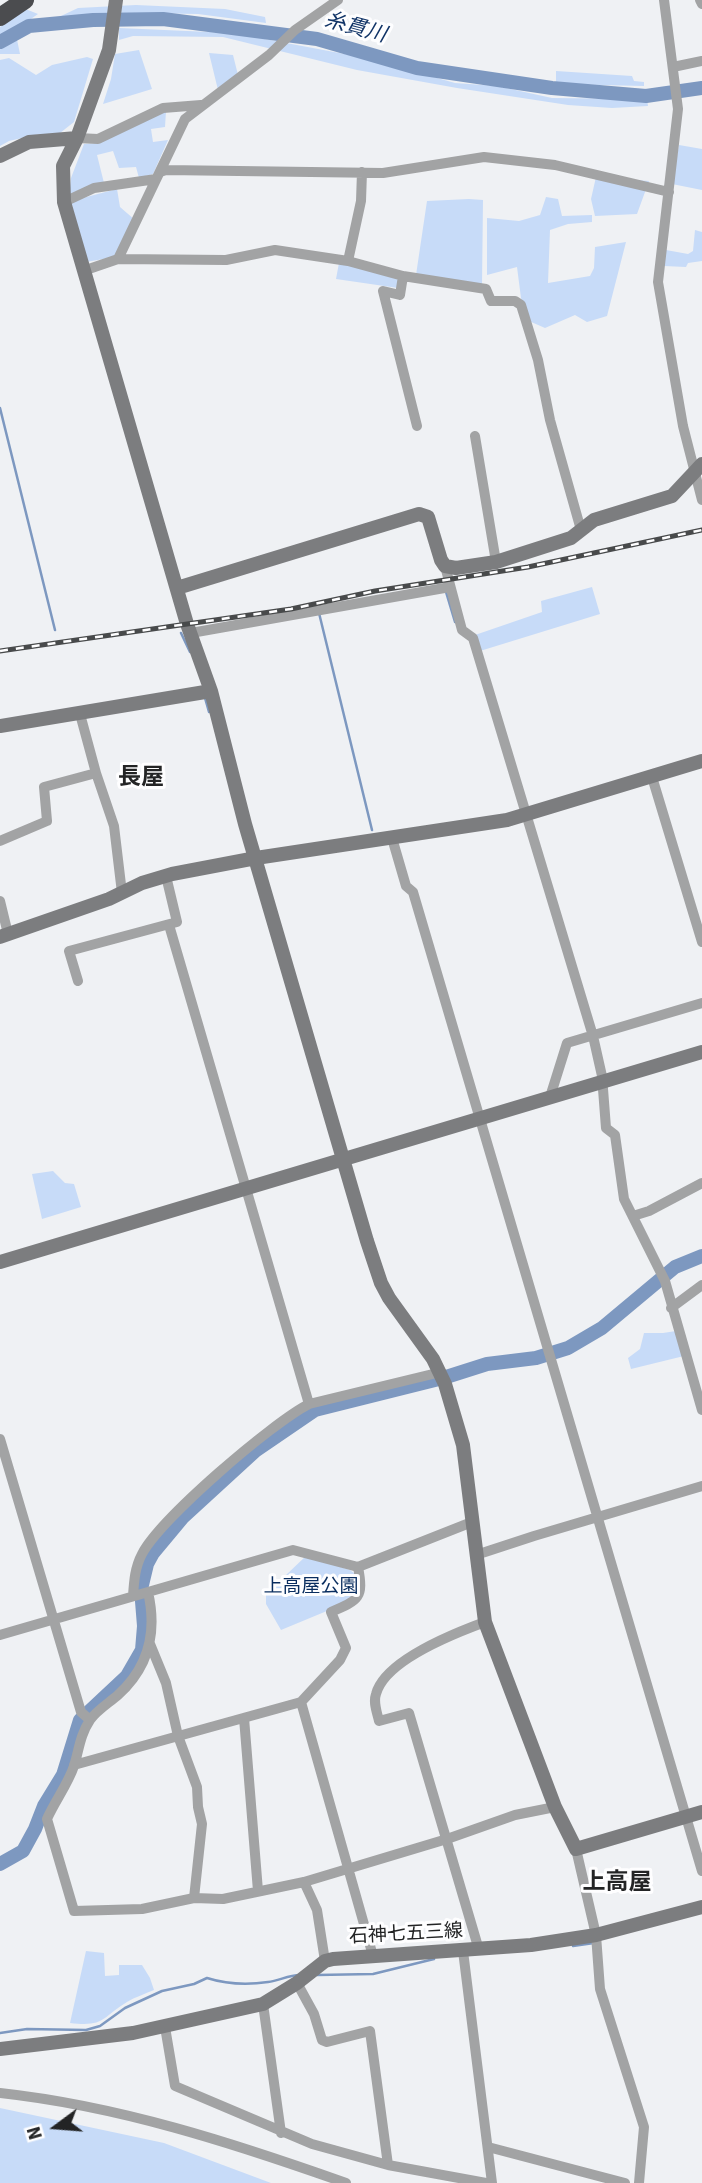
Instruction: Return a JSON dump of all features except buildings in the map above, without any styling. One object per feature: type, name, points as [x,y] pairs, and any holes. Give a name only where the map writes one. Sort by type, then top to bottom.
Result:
[{"type":"highway","points":[[0,17],[25,0]]},
{"type":"street","points":[[116,0],[109,50],[77,138],[63,166],[64,202],[177,588],[211,691],[234,783],[381,1283],[443,1378],[463,1445],[485,1622],[555,1807],[576,1849],[596,1935],[600,1989],[644,2127],[639,2183]]},
{"type":"street","points":[[118,259],[185,120],[273,51],[295,30],[338,0]]},
{"type":"street","points":[[664,0],[678,108],[658,282],[698,468],[702,500]]},
{"type":"street","points":[[673,67],[702,61]]},
{"type":"street","points":[[0,156],[29,142],[98,139],[163,108],[201,105]]},
{"type":"street","points":[[64,202],[94,188],[158,176],[166,170],[383,173],[484,157],[555,165],[669,192]]},
{"type":"street","points":[[348,261],[361,201],[362,172]]},
{"type":"street","points":[[83,271],[118,259],[226,260],[275,250],[348,261],[403,276],[486,289],[491,301],[515,301],[520,304],[538,360],[550,420],[581,530]]},
{"type":"street","points":[[403,276],[400,295],[383,291],[417,426]]},
{"type":"street","points":[[475,436],[496,562]]},
{"type":"street","points":[[445,566],[456,568],[496,562],[571,538],[594,520],[672,496],[698,468]]},
{"type":"street","points":[[177,588],[419,514],[428,517],[440,560],[445,566],[462,631],[473,638],[593,1036],[602,1082],[606,1128],[615,1135],[625,1199],[671,1301],[702,1410]]},
{"type":"street","points":[[191,633],[450,587]]},
{"type":"street","points":[[0,726],[211,691]]},
{"type":"street","points":[[80,714],[114,826],[121,893]]},
{"type":"street","points":[[0,901],[4,936],[109,900],[166,876],[257,858],[508,820],[702,761]]},
{"type":"street","points":[[0,841],[47,821],[44,787],[96,773]]},
{"type":"street","points":[[652,776],[702,942]]},
{"type":"street","points":[[392,838],[407,886],[413,892],[702,1871]]},
{"type":"street","points":[[78,981],[69,951],[177,922],[166,876]]},
{"type":"street","points":[[169,925],[309,1404]]},
{"type":"street","points":[[550,1097],[567,1043],[702,1003]]},
{"type":"street","points":[[0,1262],[702,1052]]},
{"type":"street","points":[[633,1216],[649,1211],[702,1183]]},
{"type":"street","points":[[671,1308],[702,1285]]},
{"type":"street","points":[[133,1596],[134,1575],[141,1555],[154,1536],[223,1470],[294,1412],[309,1404],[443,1378]]},
{"type":"street","points":[[0,1439],[54,1620],[87,1717]]},
{"type":"street","points":[[476,1555],[702,1486]]},
{"type":"street","points":[[0,1635],[293,1550],[358,1567],[472,1522]]},
{"type":"street","points":[[74,1765],[301,1702],[340,1660],[346,1647],[331,1612],[356,1601],[361,1584],[358,1567]]},
{"type":"street","points":[[148,1592],[153,1625],[150,1644],[135,1678],[87,1717],[74,1765],[47,1819],[74,1911],[142,1909],[194,1898],[223,1899],[304,1882],[447,1839],[515,1815],[555,1807]]},
{"type":"street","points":[[479,1950],[409,1713],[379,1721],[374,1702],[376,1690],[383,1680],[430,1643],[485,1622]]},
{"type":"street","points":[[150,1644],[166,1684],[178,1736],[197,1787],[202,1824],[194,1898]]},
{"type":"street","points":[[301,1702],[373,1956]]},
{"type":"street","points":[[244,1717],[258,1891]]},
{"type":"street","points":[[576,1849],[702,1812]]},
{"type":"street","points":[[304,1882],[317,1910],[325,1961]]},
{"type":"street","name":"石神七五三線","points":[[0,2049],[133,2034],[263,2004],[297,1983],[325,1961],[531,1945],[596,1935],[702,1907]]},
{"type":"street","points":[[463,1951],[492,2183]]},
{"type":"street","points":[[297,1983],[314,2014],[322,2039],[327,2042],[370,2031],[388,2165]]},
{"type":"street","points":[[263,2004],[281,2133]]},
{"type":"street","points":[[165,2027],[175,2086],[312,2144],[388,2165],[486,2183]]},
{"type":"street","points":[[0,2093],[72,2102],[172,2127],[239,2146],[345,2183]]},
{"type":"street","points":[[488,2147],[625,2183]]},
{"type":"green space","points":[[136,5],[225,9],[265,17],[266,23],[198,14],[86,14],[63,22],[61,16],[78,8]]},
{"type":"green space","points":[[23,8],[38,14],[15,30],[20,54],[0,54],[0,27]]},
{"type":"green space","points":[[119,28],[233,33],[366,58],[455,83],[497,86],[552,98],[647,99],[648,106],[612,108],[568,105],[457,88],[357,70],[223,37],[133,36],[119,40]]},
{"type":"green space","points":[[139,50],[152,89],[103,104],[115,54]]},
{"type":"green space","points":[[209,53],[233,55],[238,75],[218,90]]},
{"type":"green space","points":[[87,57],[93,59],[74,122],[60,133],[35,135],[0,146],[0,60],[9,58],[36,75],[52,65]]},
{"type":"green space","points":[[556,71],[632,76],[634,81],[644,82],[644,86],[556,84]]},
{"type":"green space","points":[[166,111],[165,127],[151,129],[153,142],[168,140],[153,174],[139,178],[136,167],[119,168],[113,151],[97,155],[104,183],[69,197],[71,178],[84,144],[97,143]]},
{"type":"green space","points":[[679,145],[702,149],[702,190],[672,184]]},
{"type":"green space","points":[[596,177],[649,181],[637,214],[595,216],[591,199]]},
{"type":"green space","points":[[117,189],[120,207],[135,220],[115,257],[86,262],[71,201]]},
{"type":"green space","points":[[546,197],[558,199],[562,216],[592,215],[592,222],[568,224],[550,230],[548,283],[590,276],[594,268],[595,247],[626,242],[607,316],[587,322],[575,315],[545,328],[529,321],[521,298],[517,267],[487,275],[487,218],[519,221],[540,215]]},
{"type":"green space","points":[[483,200],[482,285],[416,275],[427,201]]},
{"type":"green space","points":[[695,230],[702,232],[702,261],[688,263],[686,267],[664,266],[666,250],[688,254],[693,251]]},
{"type":"green space","points":[[339,263],[396,277],[399,280],[398,288],[336,279]]},
{"type":"green space","points":[[592,587],[600,614],[480,651],[475,635],[542,612],[541,601]]},
{"type":"green space","points":[[53,1171],[65,1183],[74,1184],[81,1207],[42,1219],[32,1174]]},
{"type":"green space","points":[[676,1331],[684,1356],[631,1369],[628,1358],[640,1349],[644,1333]]},
{"type":"green space","name":"上高屋公園","points":[[306,1556],[350,1570],[355,1574],[358,1589],[351,1601],[281,1630],[266,1604],[266,1594]]},
{"type":"green space","points":[[86,1951],[104,1953],[105,1976],[119,1975],[119,1965],[142,1965],[154,1990],[130,2000],[97,2022],[70,2023]]},
{"type":"green space","points":[[0,2108],[164,2143],[271,2183],[0,2183]]},
{"type":"waterway","name":"糸貫川","points":[[0,42],[29,26],[93,20],[163,19],[317,39],[417,68],[552,88],[646,96],[702,88]]},
{"type":"waterway","points":[[0,408],[55,630]]},
{"type":"waterway","points":[[446,592],[455,622]]},
{"type":"waterway","points":[[319,613],[372,830]]},
{"type":"waterway","points":[[181,633],[190,652]]},
{"type":"waterway","points":[[205,698],[209,712]]},
{"type":"waterway","points":[[0,1864],[23,1851],[44,1806],[63,1775],[80,1720],[127,1676],[142,1650],[144,1626],[141,1589],[147,1564],[153,1553],[183,1517],[255,1451],[315,1410],[443,1378],[487,1364],[536,1358],[568,1348],[602,1328],[675,1267],[702,1256]]},
{"type":"waterway","points":[[573,1946],[594,1943]]},
{"type":"waterway","points":[[317,1975],[373,1974],[434,1959]]},
{"type":"waterway","points":[[0,2033],[27,2029],[86,2030],[100,2026],[125,2008],[162,1991],[194,1984],[207,1978],[229,1983],[253,1983],[300,1975]]},
{"type":"railway","points":[[0,651],[291,609],[375,591],[528,567],[702,530]]},
{"type":"district","name":"長屋","points":[[141,779]]},
{"type":"district","name":"上高屋","points":[[617,1884]]}]
